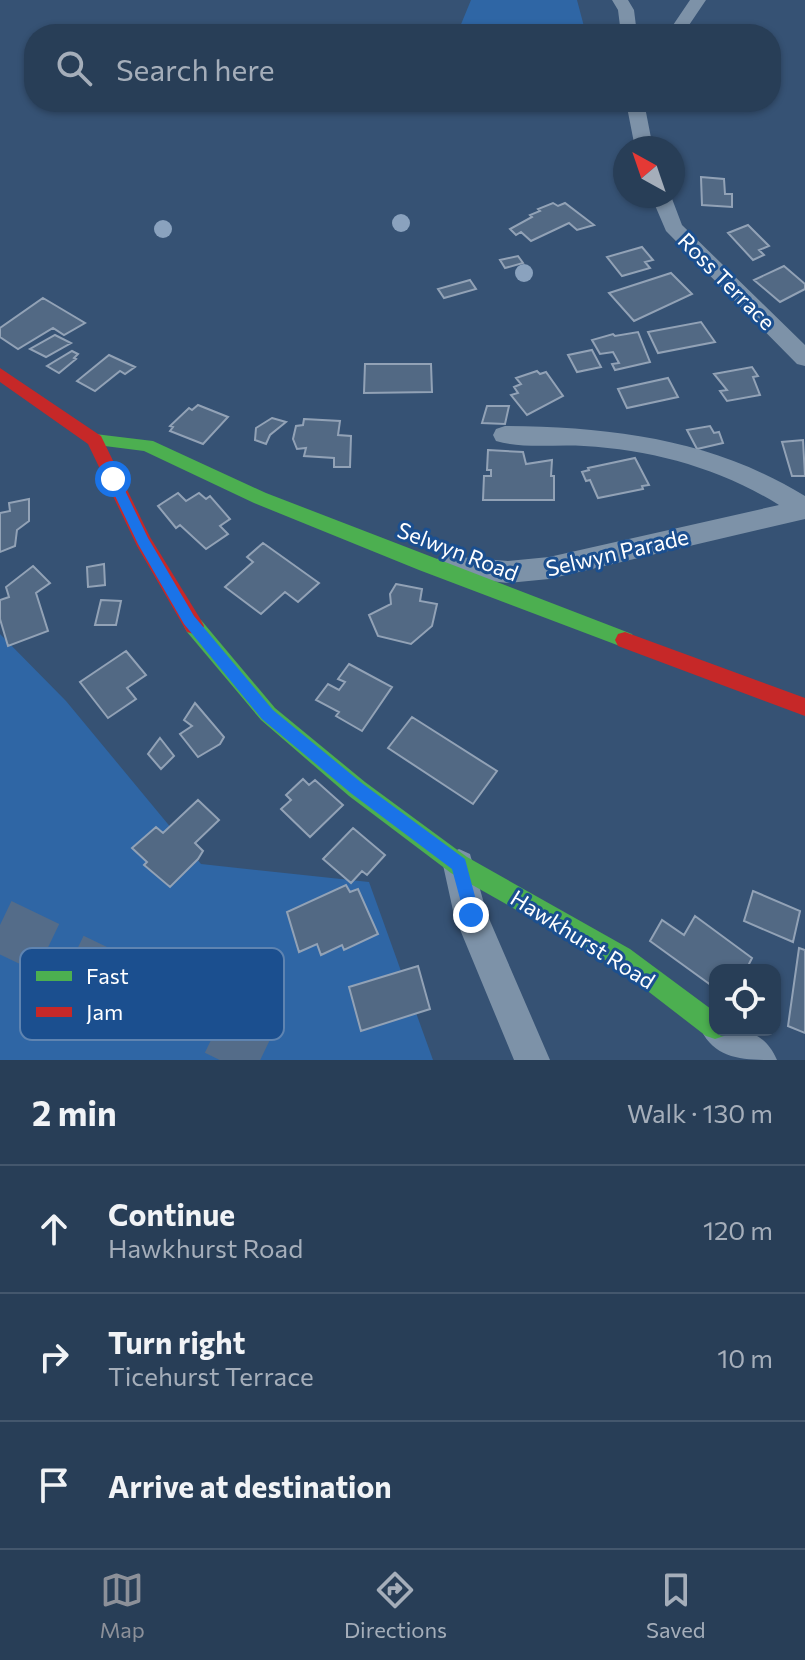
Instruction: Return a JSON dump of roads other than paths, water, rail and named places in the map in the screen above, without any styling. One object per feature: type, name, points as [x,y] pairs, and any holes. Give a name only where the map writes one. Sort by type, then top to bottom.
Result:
[{"type":"street","points":[[620,0],[626,10],[628,24]]},
{"type":"street","points":[[682,24],[698,0]]},
{"type":"street","points":[[637,112],[642,136]]},
{"type":"street","name":"Ross Terrace","points":[[666,208],[673,227],[805,358]]},
{"type":"street","name":"Hawkhurst Road","points":[[0,374],[95,440],[143,541],[189,620],[268,714],[357,789],[459,865],[622,957],[709,1022]]},
{"type":"street","name":"Selwyn Parade","points":[[505,435],[568,435],[622,440],[696,454],[766,483],[805,509]]},
{"type":"street","name":"Selwyn Road","points":[[95,440],[147,445],[260,498],[426,565],[805,707]]},
{"type":"street","name":"Selwyn Parade","points":[[426,565],[508,572],[549,568],[805,509]]},
{"type":"street","points":[[459,865],[471,915],[532,1060]]},
{"type":"street","name":"Hawkhurst Road","points":[[728,1036],[759,1060]]},
{"type":"tunnel","points":[[0,925],[48,948]]},
{"type":"tunnel","points":[[239,1040],[281,1060]]}]
